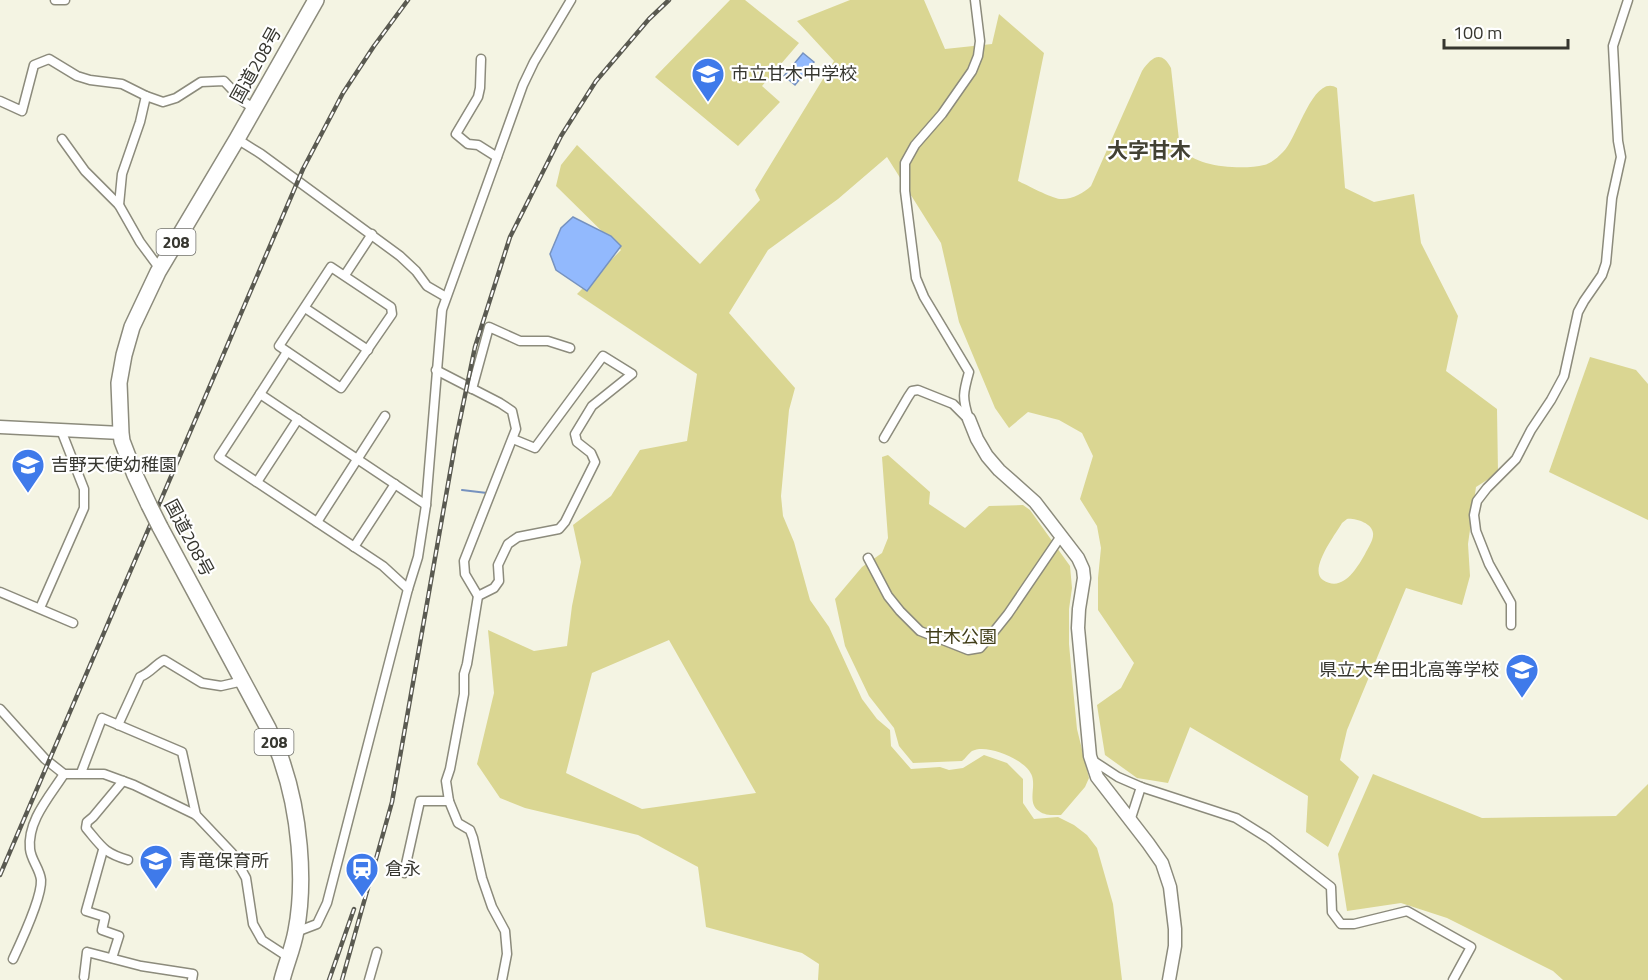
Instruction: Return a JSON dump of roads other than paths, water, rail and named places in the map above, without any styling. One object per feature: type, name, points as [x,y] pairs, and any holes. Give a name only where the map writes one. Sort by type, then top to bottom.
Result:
[{"type":"highway","name":"国道208号","points":[[282,980],[296,932],[300,887],[299,841],[290,790],[282,761],[268,728],[160,528],[135,475],[122,441],[119,383],[132,327],[160,269],[316,0]]},
{"type":"street","points":[[55,0],[65,0]]},
{"type":"street","points":[[296,932],[317,924],[327,903],[418,557],[426,505],[442,310],[513,110],[534,62],[571,0]]},
{"type":"street","points":[[975,0],[980,41],[978,56],[972,71],[942,114],[915,145],[905,163],[905,191],[913,264],[924,297],[969,372],[963,393],[964,403],[976,439],[999,470],[1035,502],[1078,558],[1083,569],[1078,628],[1090,756],[1097,777],[1162,863],[1170,887],[1175,929],[1168,980]]},
{"type":"street","points":[[1510,625],[1511,603],[1489,564],[1476,531],[1474,515],[1477,501],[1516,459],[1560,384],[1564,376],[1578,312],[1602,275],[1606,263],[1612,198],[1621,156],[1618,141],[1613,46],[1628,0]]},
{"type":"street","points":[[0,100],[22,111],[34,65],[49,59],[77,76],[122,84],[164,102],[176,98],[201,82],[224,81],[254,109]]},
{"type":"street","points":[[481,60],[478,97],[456,134],[468,144],[478,146],[497,157]]},
{"type":"street","points":[[120,205],[122,174],[140,122],[146,96]]},
{"type":"street","points":[[62,139],[85,171],[120,205],[140,242],[160,269]]},
{"type":"street","points":[[237,139],[372,234],[400,256],[427,286],[446,297]]},
{"type":"street","points":[[345,275],[372,234]]},
{"type":"street","points":[[331,267],[391,307],[392,314],[341,388],[279,346],[305,308],[331,267]]},
{"type":"street","points":[[305,308],[368,350]]},
{"type":"street","points":[[472,389],[489,327],[520,341],[548,341],[570,348]]},
{"type":"street","points":[[287,352],[219,458],[382,566],[408,589]]},
{"type":"street","points":[[478,597],[494,588],[499,581],[498,565],[508,544],[518,537],[559,529],[565,522],[595,462],[591,453],[577,442],[576,434],[592,406],[632,374],[603,356],[535,448],[513,439]]},
{"type":"street","points":[[436,370],[512,411],[516,429],[466,550],[465,574],[478,597],[464,674],[464,694],[446,781],[458,823],[470,830],[492,908],[505,931],[507,954],[502,980]]},
{"type":"street","points":[[884,438],[912,391],[918,390],[953,404],[969,419]]},
{"type":"street","points":[[260,394],[426,505]]},
{"type":"street","points":[[317,522],[385,416]]},
{"type":"street","points":[[257,482],[298,420]]},
{"type":"street","points":[[0,427],[121,433]]},
{"type":"street","points":[[40,608],[84,508],[84,489],[61,430]]},
{"type":"street","points":[[354,547],[395,484]]},
{"type":"street","points":[[868,558],[888,596],[920,631],[968,650],[980,648],[998,627],[1061,536]]},
{"type":"street","points":[[0,592],[73,623]]},
{"type":"street","points":[[118,725],[140,677],[164,660],[202,683],[221,686],[243,681]]},
{"type":"street","points":[[0,709],[45,759],[64,774],[104,774],[196,815],[232,853],[246,878],[253,924],[262,940],[288,957]]},
{"type":"street","points":[[81,773],[102,718],[182,752],[196,815]]},
{"type":"street","points":[[1092,760],[1118,777],[1141,787],[1236,818],[1268,838],[1331,887],[1332,912],[1341,924],[1354,924],[1407,911],[1471,947],[1453,980]]},
{"type":"street","points":[[13,959],[37,903],[41,880],[30,850],[31,832],[40,811],[64,774]]},
{"type":"street","points":[[123,781],[87,822],[86,828],[103,850],[128,860]]},
{"type":"street","points":[[1130,820],[1141,787]]},
{"type":"street","points":[[404,873],[420,801],[450,801]]},
{"type":"street","points":[[103,850],[86,911],[105,917],[102,930],[119,936],[112,958]]},
{"type":"street","points":[[84,977],[87,952],[141,966],[193,974],[192,980]]},
{"type":"street","points":[[369,980],[377,952]]},
{"type":"water","points":[[803,53],[814,62],[795,85],[784,76]]},
{"type":"water","points":[[573,217],[611,236],[621,246],[587,291],[556,270],[550,254],[561,228]]},
{"type":"waterway","points":[[462,490],[487,493]]},
{"type":"railway","points":[[0,875],[303,169],[343,93],[408,0]]},
{"type":"railway","points":[[342,980],[392,802],[456,439],[475,347],[510,237],[561,136],[596,81],[649,19],[669,0]]},
{"type":"railway","points":[[329,980],[354,909]]},
{"type":"place","name":"市立甘木中学校","points":[[708,103]]},
{"type":"place","name":"吉野天使幼稚園","points":[[28,494]]},
{"type":"place","name":"県立大牟田北高等学校","points":[[1522,699]]},
{"type":"place","name":"青竜保育所","points":[[156,890]]},
{"type":"place","name":"倉永","points":[[362,898]]},
{"type":"district","name":"大字甘木","points":[[1149,151]]},
{"type":"park label","name":"甘木公園","points":[[961,637]]}]
